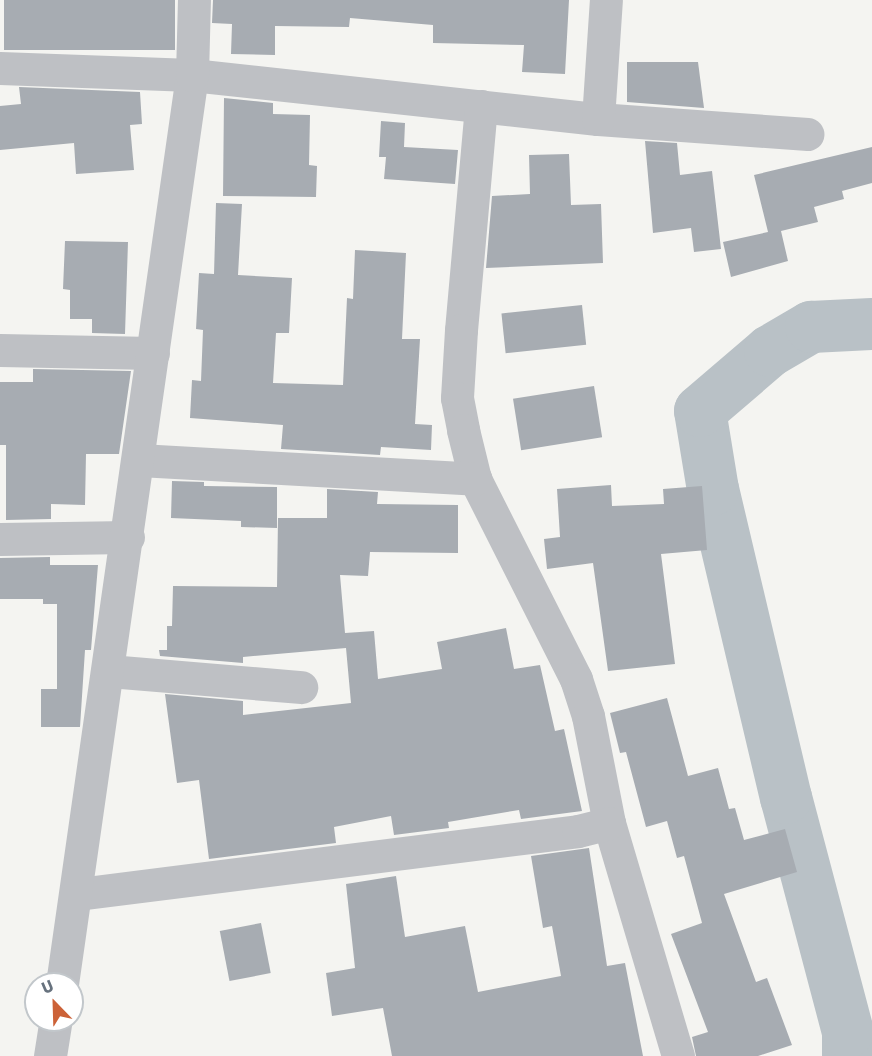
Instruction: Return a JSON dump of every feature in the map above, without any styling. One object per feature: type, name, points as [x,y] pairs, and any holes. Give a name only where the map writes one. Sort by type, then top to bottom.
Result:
[{"type":"street","points":[[64,972],[78,894],[192,75],[194,0]]},
{"type":"street","points":[[598,118],[606,0]]},
{"type":"street","points":[[0,68],[192,75],[598,118],[807,134]]},
{"type":"street","points":[[481,106],[457,399],[475,479],[576,679],[588,716],[609,823],[678,1056]]},
{"type":"street","points":[[0,350],[153,353]]},
{"type":"street","points":[[139,460],[475,479]]},
{"type":"street","points":[[0,539],[128,537]]},
{"type":"street","points":[[109,671],[301,687]]},
{"type":"street","points":[[78,894],[578,831],[609,823]]},
{"type":"street","points":[[50,1056],[54,1032]]},
{"type":"building","points":[[4,0],[175,0],[175,50],[4,50]]},
{"type":"building","points":[[213,0],[569,0],[565,74],[522,72],[524,45],[433,43],[433,25],[350,18],[349,27],[275,26],[275,55],[231,54],[232,24],[212,23]]},
{"type":"building","points":[[627,62],[698,62],[704,108],[627,102]]},
{"type":"building","points":[[19,87],[140,92],[142,124],[130,125],[134,170],[76,174],[74,143],[0,150],[0,106],[21,104]]},
{"type":"building","points":[[224,98],[273,103],[273,114],[310,115],[309,165],[317,166],[316,197],[223,196]]},
{"type":"building","points":[[381,121],[405,123],[404,147],[458,150],[455,184],[384,179],[386,157],[379,157]]},
{"type":"building","points":[[645,141],[677,143],[680,175],[712,171],[721,249],[694,252],[691,228],[653,233]]},
{"type":"building","points":[[872,147],[872,183],[842,191],[844,199],[814,207],[818,222],[781,231],[788,261],[731,277],[723,242],[768,232],[754,175]]},
{"type":"building","points":[[569,154],[571,205],[601,204],[603,263],[486,268],[492,196],[530,194],[529,155]]},
{"type":"building","points":[[216,203],[242,204],[238,275],[292,278],[289,333],[276,333],[273,383],[343,385],[347,298],[353,299],[355,250],[406,253],[402,339],[420,339],[415,424],[432,425],[431,450],[381,447],[380,455],[281,449],[283,425],[190,418],[192,380],[201,381],[203,330],[196,329],[199,273],[214,274]]},
{"type":"building","points":[[65,241],[128,242],[125,334],[92,333],[92,319],[70,319],[70,290],[63,289]]},
{"type":"building","points":[[582,305],[586,345],[506,353],[501,313]]},
{"type":"building","points":[[33,369],[131,371],[119,454],[86,454],[85,505],[51,504],[51,519],[6,520],[6,445],[0,445],[0,382],[33,382]]},
{"type":"building","points":[[594,386],[602,437],[521,450],[513,399]]},
{"type":"building","points":[[172,481],[204,482],[204,486],[277,487],[277,528],[241,527],[241,521],[171,518]]},
{"type":"building","points":[[611,485],[612,506],[664,504],[663,489],[702,486],[707,550],[661,554],[675,664],[608,671],[593,563],[547,569],[544,539],[560,537],[557,489]]},
{"type":"building","points":[[327,489],[378,492],[377,504],[458,505],[458,553],[370,552],[368,576],[340,575],[345,633],[374,631],[378,679],[442,669],[437,642],[506,628],[514,669],[540,665],[555,731],[564,729],[582,811],[521,819],[519,810],[448,822],[449,828],[394,835],[391,816],[334,827],[336,843],[209,859],[199,780],[177,783],[165,694],[243,701],[243,715],[351,703],[346,648],[243,657],[243,663],[160,656],[159,650],[167,650],[167,626],[172,626],[173,586],[277,587],[278,518],[327,518]]},
{"type":"building","points":[[50,557],[50,565],[98,565],[91,650],[85,650],[80,727],[41,727],[41,689],[57,689],[57,604],[43,604],[43,599],[0,599],[0,558]]},
{"type":"building","points":[[667,698],[688,776],[718,768],[729,809],[735,808],[744,840],[785,829],[797,872],[724,894],[756,982],[767,978],[792,1045],[758,1056],[696,1056],[692,1037],[708,1032],[671,934],[702,923],[684,856],[677,858],[667,821],[646,827],[626,752],[620,753],[610,713]]},
{"type":"building","points":[[589,848],[607,966],[625,963],[643,1056],[392,1056],[383,1008],[332,1016],[326,973],[355,968],[346,884],[396,876],[405,937],[465,926],[478,992],[561,976],[552,926],[543,928],[531,856]]},
{"type":"building","points":[[261,923],[271,973],[230,981],[220,931]]},
{"type":"waterway","points":[[848,1056],[848,1032],[786,798],[713,490],[700,411],[770,351],[811,327],[872,324]]}]
